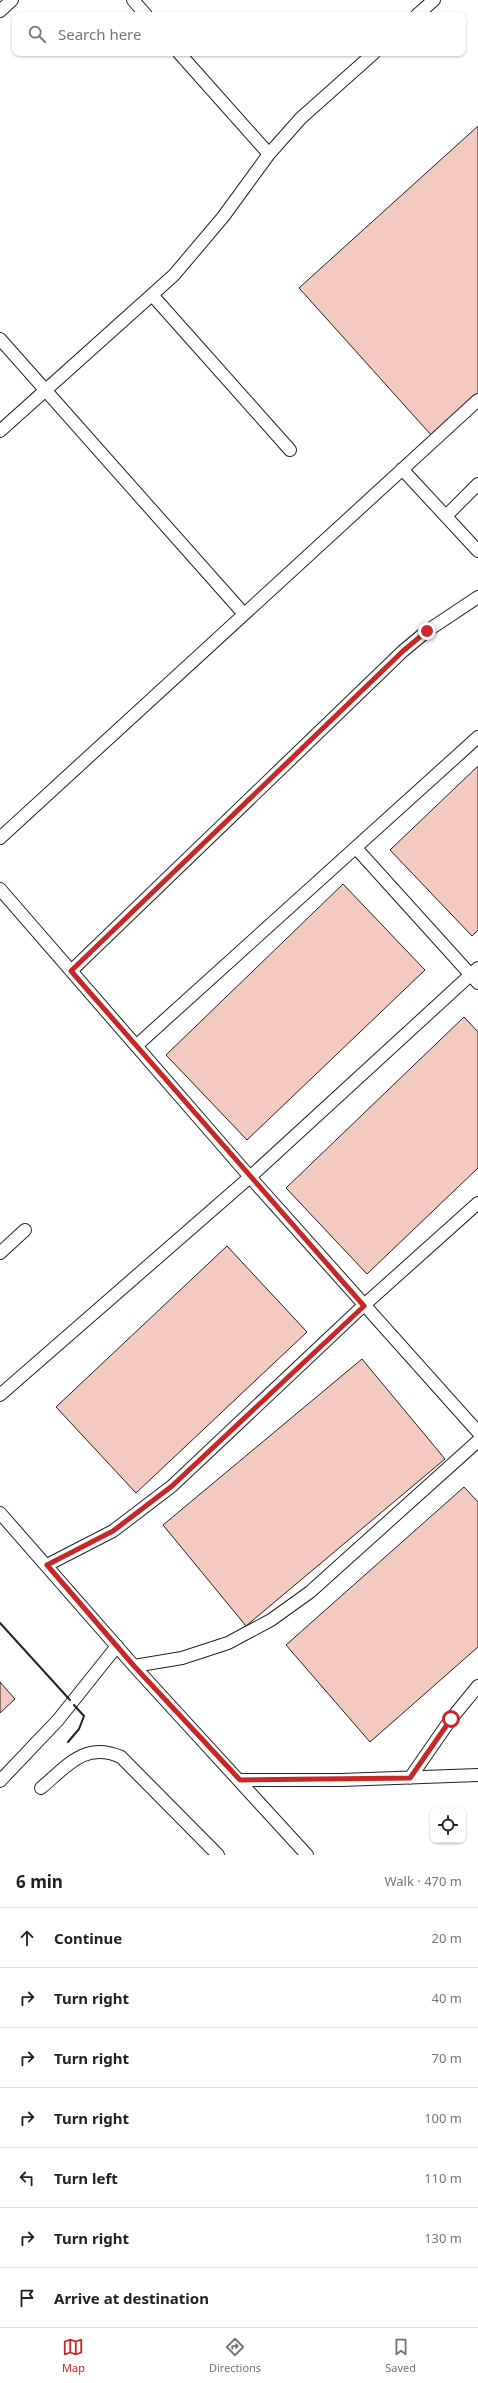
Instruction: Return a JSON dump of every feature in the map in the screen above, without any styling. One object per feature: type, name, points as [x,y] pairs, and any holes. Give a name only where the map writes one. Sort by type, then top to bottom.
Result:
[{"type":"lane","points":[[0,11],[12,0]]},
{"type":"lane","points":[[133,0],[143,12]]},
{"type":"lane","points":[[420,12],[434,0]]},
{"type":"lane","points":[[182,56],[269,154]]},
{"type":"lane","points":[[0,431],[153,296],[195,252],[269,154],[301,118],[371,56]]},
{"type":"lane","points":[[153,296],[290,450]]},
{"type":"lane","points":[[0,339],[47,390],[244,614]]},
{"type":"lane","points":[[0,838],[478,400]]},
{"type":"lane","points":[[402,470],[478,551]]},
{"type":"lane","points":[[446,516],[478,484]]},
{"type":"lane","points":[[71,971],[403,651],[427,631],[478,597]]},
{"type":"lane","points":[[136,1046],[478,737]]},
{"type":"lane","points":[[0,1395],[250,1177],[475,975],[356,848]]},
{"type":"lane","points":[[0,889],[250,1177],[478,1432]]},
{"type":"lane","points":[[47,1565],[113,1531],[172,1486],[364,1306],[478,1203]]},
{"type":"lane","points":[[0,1253],[25,1230]]},
{"type":"lane","points":[[134,1666],[182,1658],[228,1643],[271,1620],[310,1592],[478,1441]]},
{"type":"lane","points":[[0,1513],[134,1666],[240,1780],[307,1855]]},
{"type":"lane","points":[[0,1781],[58,1720],[117,1646]]},
{"type":"lane","points":[[410,1778],[451,1719],[478,1686]]},
{"type":"lane","points":[[41,1788],[84,1753],[96,1750],[109,1751],[121,1757],[218,1855]]},
{"type":"lane","points":[[240,1780],[410,1778],[478,1775]]},
{"type":"building","points":[[478,126],[478,395],[432,436],[299,288]]},
{"type":"building","points":[[478,766],[478,930],[472,936],[390,850]]},
{"type":"building","points":[[343,884],[425,970],[247,1140],[166,1055]]},
{"type":"building","points":[[464,1017],[478,1032],[478,1168],[367,1274],[286,1188]]},
{"type":"building","points":[[227,1246],[307,1332],[136,1493],[56,1407]]},
{"type":"building","points":[[362,1359],[445,1459],[246,1626],[163,1525]]},
{"type":"building","points":[[464,1487],[478,1502],[478,1647],[370,1742],[286,1645]]},
{"type":"building","points":[[0,1682],[15,1699],[0,1713]]},
{"type":"wall","points":[[0,1623],[70,1700]]},
{"type":"wall","points":[[68,1742],[79,1729],[84,1716],[74,1705]]},
{"type":"route","points":[[427,631],[403,651],[71,971],[364,1306],[172,1486],[113,1531],[47,1565],[134,1666],[240,1780],[410,1778],[451,1719]]}]
